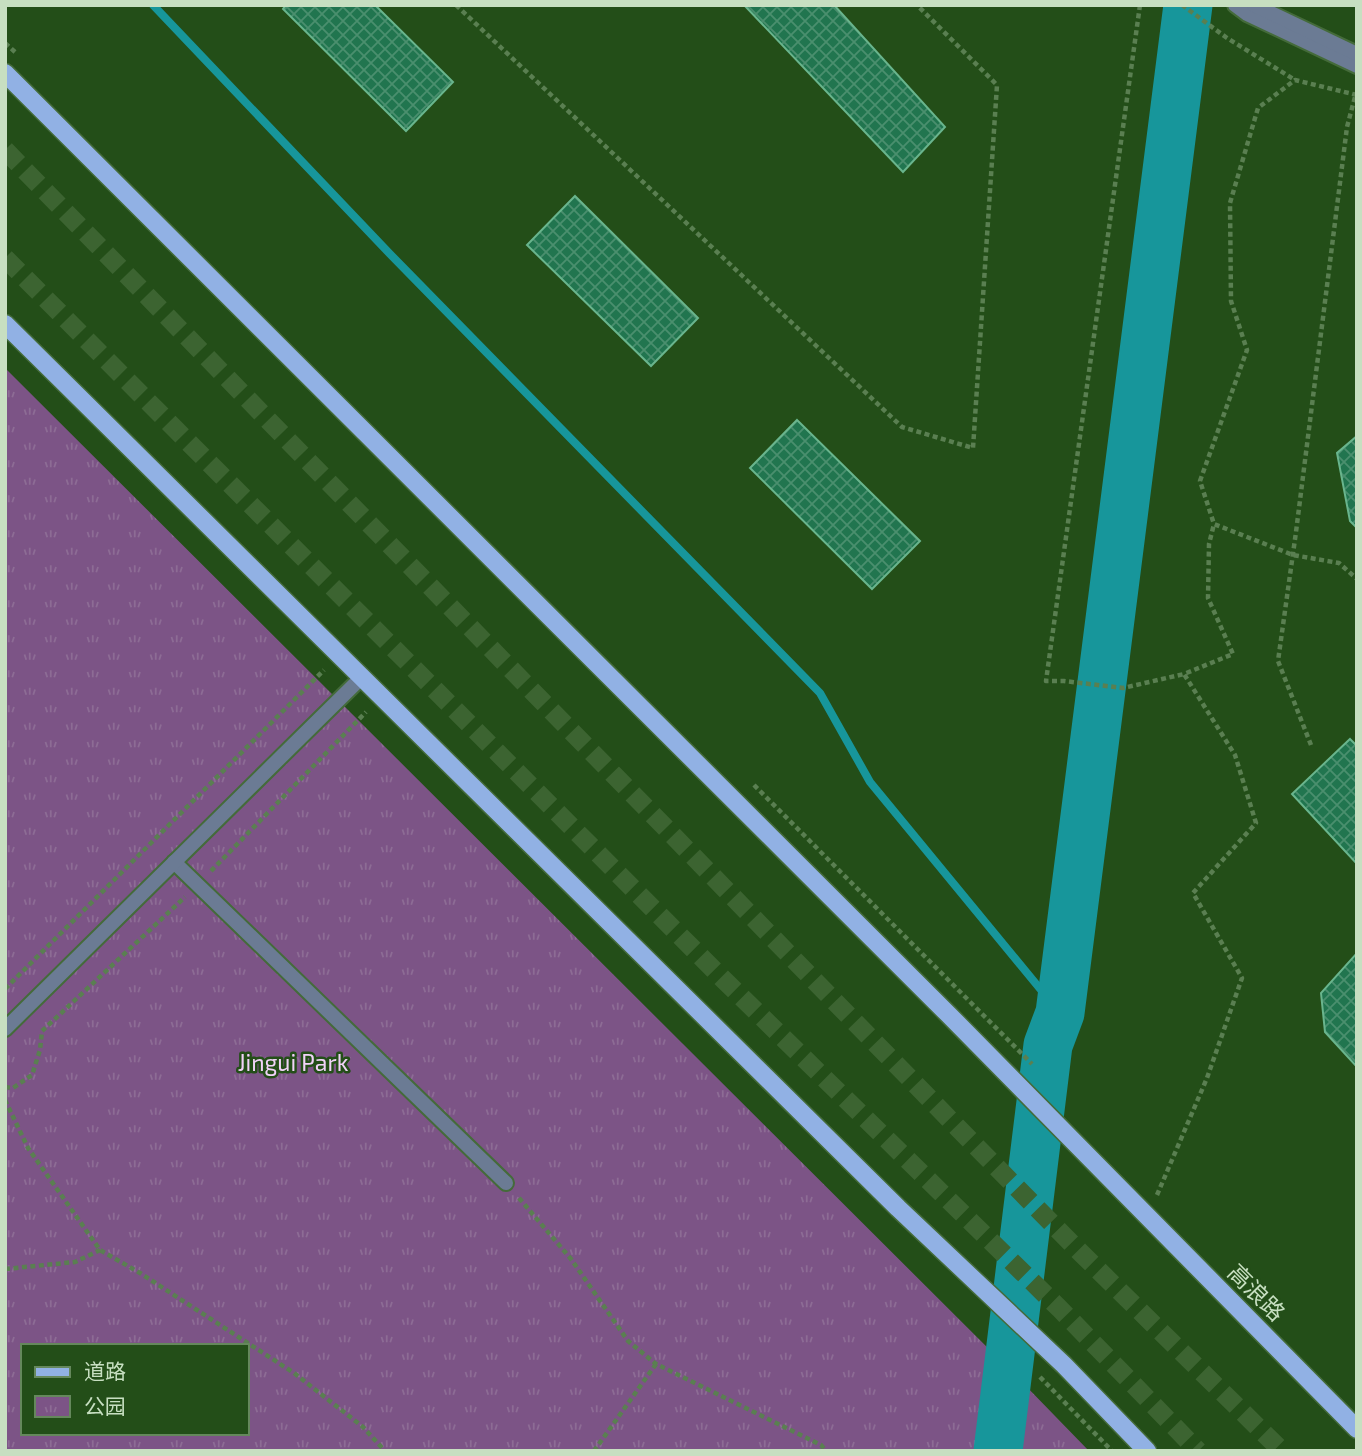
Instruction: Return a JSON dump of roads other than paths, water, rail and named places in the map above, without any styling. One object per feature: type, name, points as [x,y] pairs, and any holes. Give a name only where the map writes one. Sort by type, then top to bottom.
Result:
[{"type":"main road","name":"高浪路","points":[[5,73],[948,1014],[1357,1429]]},
{"type":"main road","points":[[5,324],[898,1208],[1064,1365],[1147,1451]]},
{"type":"street","points":[[1245,8],[1357,54]]},
{"type":"street","points":[[1245,8],[1357,66]]},
{"type":"street","points":[[5,1029],[362,677]]},
{"type":"street","points":[[174,862],[506,1183]]},
{"type":"waterway","points":[[153,5],[390,254],[820,693],[870,782],[1060,1013]]},
{"type":"waterway","points":[[998,1451],[1048,1045],[1060,1013],[1188,5]]},
{"type":"tunnel","points":[[5,150],[958,1128],[1282,1451]]},
{"type":"tunnel","points":[[5,258],[724,980],[1060,1309],[1198,1451]]},
{"type":"park label","name":"Jingui Park","points":[[293,1062]]}]
